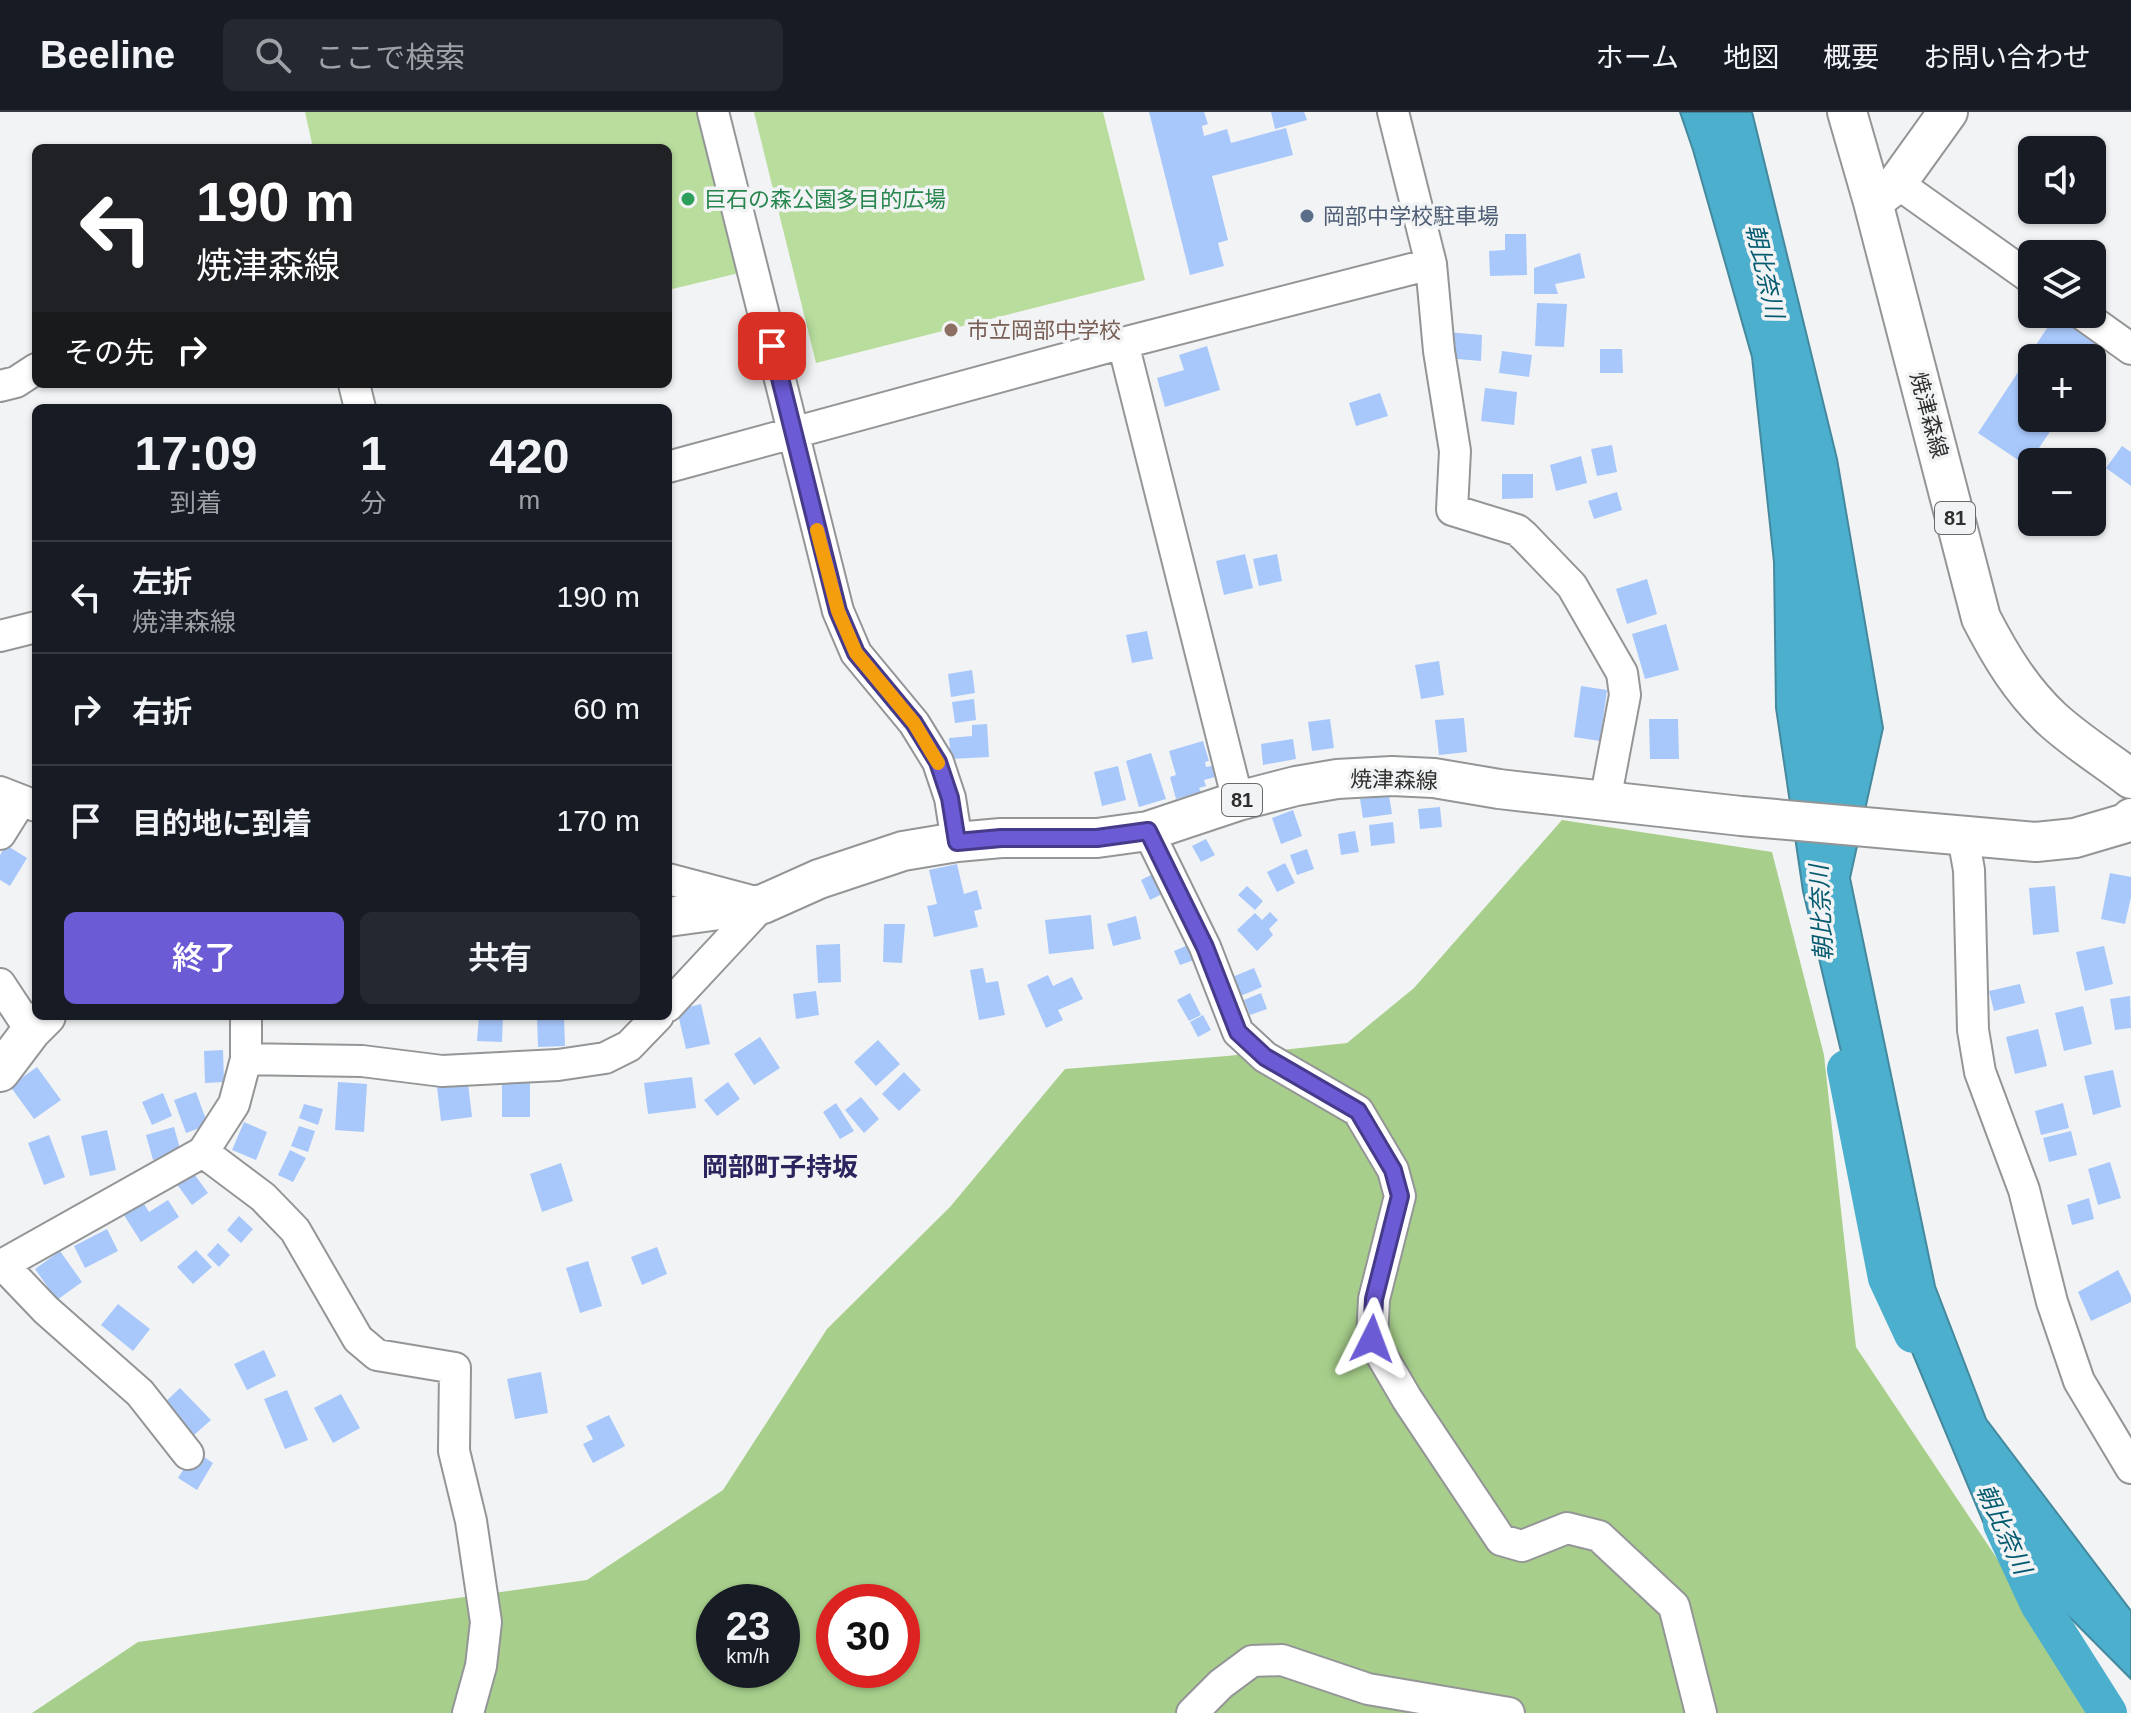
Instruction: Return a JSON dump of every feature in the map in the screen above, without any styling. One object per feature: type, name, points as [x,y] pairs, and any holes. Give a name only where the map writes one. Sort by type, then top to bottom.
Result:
[{"type":"main road","name":"焼津森線","points":[[1847,112],[1885,192],[1981,618],[2001,657],[2026,692],[2053,720],[2131,779]]},
{"type":"main road","points":[[1885,192],[1948,112]]},
{"type":"main road","name":"焼津森線","points":[[672,916],[763,904],[819,879],[903,851],[1001,838],[1097,838],[1148,831],[1238,801],[1310,784],[1392,776],[1434,778],[1741,816],[2036,842],[2075,838],[2126,823],[2131,818]]},
{"type":"main road","points":[[0,1072],[39,1023]]},
{"type":"street","points":[[713,112],[838,611],[856,653],[914,723],[938,762],[950,798],[957,842]]},
{"type":"street","points":[[1393,112],[1431,264],[1439,351],[1455,451],[1452,510],[1517,530],[1524,536],[1572,586],[1622,673],[1625,695],[1605,801]]},
{"type":"street","points":[[1885,192],[2018,271]]},
{"type":"street","points":[[672,466],[1123,343],[1431,264]]},
{"type":"street","points":[[2102,328],[2131,349]]},
{"type":"street","points":[[1123,343],[1238,801]]},
{"type":"street","points":[[0,386],[16,382],[32,372]]},
{"type":"street","points":[[0,636],[32,628]]},
{"type":"street","points":[[0,834],[19,800]]},
{"type":"street","points":[[1148,831],[1205,947],[1238,1032],[1265,1057],[1358,1111],[1393,1170],[1400,1196],[1374,1299],[1372,1339],[1407,1399],[1501,1540],[1522,1546],[1567,1528],[1599,1536],[1674,1606],[1701,1713]]},
{"type":"street","points":[[1951,836],[1969,870],[1973,1030],[1980,1072],[2024,1190],[2052,1302],[2079,1381],[2131,1468]]},
{"type":"street","points":[[672,880],[763,904],[672,1002]]},
{"type":"street","points":[[0,984],[32,1016]]},
{"type":"street","points":[[188,1454],[140,1393],[46,1310],[2,1266],[203,1152],[234,1104],[246,1059],[246,1020]]},
{"type":"street","points":[[246,1059],[362,1061],[442,1071],[558,1065],[605,1058],[629,1046],[654,1020]]},
{"type":"street","points":[[203,1152],[263,1197],[295,1230],[358,1339],[377,1355],[455,1368],[454,1451],[471,1521],[486,1622],[481,1666],[468,1713]]},
{"type":"street","points":[[1192,1713],[1221,1684],[1252,1661],[1282,1660],[1368,1689],[1509,1713]]},
{"type":"green space","name":"巨石の森公園多目的広場","points":[[305,112],[700,112],[739,273],[672,289],[672,144],[312,144]]},
{"type":"green space","points":[[754,112],[1103,112],[1145,280],[816,363]]},
{"type":"green space","points":[[1562,820],[1772,852],[1824,1055],[1856,1347],[2100,1713],[32,1713],[138,1642],[587,1580],[723,1490],[827,1329],[950,1207],[1065,1069],[1347,1043],[1414,988]]},
{"type":"water","points":[[1680,112],[1752,112],[1837,459],[1883,728],[1850,878],[1935,1286],[1986,1419],[2131,1611],[2131,1679],[1989,1536],[1899,1321],[1857,1119],[1803,891],[1776,708],[1774,562],[1752,357]]},
{"type":"building","points":[[1149,112],[1204,112],[1208,124],[1202,126],[1204,136],[1227,129],[1231,143],[1286,128],[1293,155],[1212,176],[1228,240],[1218,243],[1224,266],[1190,275]]},
{"type":"building","points":[[1271,112],[1304,112],[1307,120],[1275,129]]},
{"type":"building","points":[[1505,234],[1526,234],[1527,275],[1490,276],[1489,251],[1505,250]]},
{"type":"building","points":[[1580,253],[1585,278],[1555,284],[1558,294],[1534,294],[1534,268]]},
{"type":"building","points":[[1537,303],[1567,304],[1564,347],[1535,346]]},
{"type":"building","points":[[2047,328],[2073,328],[2097,344],[2037,344]]},
{"type":"building","points":[[1448,332],[1482,335],[1481,361],[1446,358]]},
{"type":"building","points":[[1207,346],[1220,390],[1165,407],[1157,378],[1184,370],[1179,355]]},
{"type":"building","points":[[1600,349],[1622,349],[1623,373],[1600,373]]},
{"type":"building","points":[[1502,351],[1532,355],[1529,377],[1499,373]]},
{"type":"building","points":[[2018,372],[2018,432],[2050,432],[2039,448],[2018,448],[2018,460],[1978,433]]},
{"type":"building","points":[[1485,388],[1517,392],[1514,425],[1481,421]]},
{"type":"building","points":[[1380,393],[1388,416],[1356,426],[1349,403]]},
{"type":"building","points":[[1612,445],[1617,472],[1597,476],[1591,449]]},
{"type":"building","points":[[2122,446],[2131,452],[2131,486],[2106,468]]},
{"type":"building","points":[[1581,456],[1587,483],[1556,491],[1550,465]]},
{"type":"building","points":[[1502,474],[1533,474],[1533,498],[1502,499]]},
{"type":"building","points":[[1617,492],[1622,510],[1594,519],[1588,501]]},
{"type":"building","points":[[1245,554],[1253,588],[1224,595],[1216,561]]},
{"type":"building","points":[[1277,554],[1282,581],[1259,586],[1253,559]]},
{"type":"building","points":[[1647,579],[1657,614],[1627,624],[1616,589]]},
{"type":"building","points":[[1666,624],[1679,670],[1645,679],[1632,634]]},
{"type":"building","points":[[1147,631],[1153,659],[1132,663],[1126,635]]},
{"type":"building","points":[[1439,661],[1444,695],[1421,699],[1415,665]]},
{"type":"building","points":[[972,670],[975,693],[951,697],[948,674]]},
{"type":"building","points":[[1581,686],[1607,690],[1600,741],[1574,737]]},
{"type":"building","points":[[974,699],[976,720],[955,723],[952,702]]},
{"type":"building","points":[[1464,718],[1467,752],[1439,755],[1435,720]]},
{"type":"building","points":[[1330,719],[1334,748],[1312,751],[1308,722]]},
{"type":"building","points":[[1649,719],[1678,719],[1679,759],[1650,759]]},
{"type":"building","points":[[987,724],[989,757],[951,759],[949,738],[972,736],[972,725]]},
{"type":"building","points":[[1293,739],[1296,759],[1263,765],[1261,744]]},
{"type":"building","points":[[1203,741],[1209,761],[1205,762],[1206,767],[1212,766],[1215,777],[1204,780],[1206,786],[1199,788],[1201,792],[1176,799],[1170,777],[1176,775],[1169,751]]},
{"type":"building","points":[[1151,753],[1166,799],[1139,807],[1126,761]]},
{"type":"building","points":[[1118,766],[1126,800],[1102,806],[1094,772]]},
{"type":"building","points":[[1389,795],[1392,814],[1363,818],[1360,799]]},
{"type":"building","points":[[1440,807],[1442,827],[1420,829],[1418,809]]},
{"type":"building","points":[[1293,810],[1302,836],[1281,844],[1272,818]]},
{"type":"building","points":[[1393,822],[1395,843],[1371,846],[1369,825]]},
{"type":"building","points":[[1355,831],[1359,852],[1341,855],[1338,834]]},
{"type":"building","points":[[1206,839],[1215,855],[1201,862],[1192,846]]},
{"type":"building","points":[[6,845],[27,858],[10,886],[0,880],[0,855]]},
{"type":"building","points":[[1307,849],[1314,869],[1297,875],[1290,855]]},
{"type":"building","points":[[1285,863],[1295,883],[1277,892],[1267,872]]},
{"type":"building","points":[[957,864],[964,894],[977,890],[982,909],[974,911],[978,927],[934,937],[927,906],[937,904],[929,870]]},
{"type":"building","points":[[1155,873],[1164,893],[1150,900],[1141,880]]},
{"type":"building","points":[[2110,873],[2131,877],[2131,897],[2125,924],[2101,919]]},
{"type":"building","points":[[1247,886],[1263,901],[1255,910],[1238,895]]},
{"type":"building","points":[[2055,886],[2059,932],[2033,935],[2029,888]]},
{"type":"building","points":[[1270,912],[1278,920],[1269,929],[1273,935],[1257,951],[1237,930],[1255,913],[1262,920]]},
{"type":"building","points":[[1091,915],[1094,949],[1049,954],[1045,920]]},
{"type":"building","points":[[1136,916],[1141,939],[1113,946],[1107,924]]},
{"type":"building","points":[[884,924],[905,924],[902,963],[883,962]]},
{"type":"building","points":[[840,944],[841,982],[818,983],[816,945]]},
{"type":"building","points":[[1188,945],[1194,960],[1180,965],[1174,951]]},
{"type":"building","points":[[2104,946],[2113,984],[2085,991],[2076,952]]},
{"type":"building","points":[[983,968],[986,983],[998,981],[1005,1015],[979,1020],[970,970]]},
{"type":"building","points":[[1254,968],[1262,987],[1238,997],[1230,978]]},
{"type":"building","points":[[1048,975],[1053,986],[1072,977],[1083,999],[1058,1010],[1063,1020],[1046,1028],[1027,985]]},
{"type":"building","points":[[2020,984],[2025,1003],[1994,1011],[1989,991]]},
{"type":"building","points":[[816,991],[819,1015],[796,1019],[793,994]]},
{"type":"building","points":[[1190,993],[1201,1015],[1189,1021],[1177,1000]]},
{"type":"building","points":[[1261,993],[1267,1009],[1250,1015],[1244,1000]]},
{"type":"building","points":[[2130,996],[2131,1028],[2115,1030],[2110,999]]},
{"type":"building","points":[[701,1004],[710,1044],[686,1049],[677,1010]]},
{"type":"building","points":[[2083,1006],[2092,1044],[2064,1051],[2055,1013]]},
{"type":"building","points":[[1203,1015],[1211,1030],[1198,1037],[1190,1022]]},
{"type":"building","points":[[479,1020],[503,1020],[502,1042],[477,1041]]},
{"type":"building","points":[[537,1020],[564,1020],[565,1046],[538,1047]]},
{"type":"building","points":[[2038,1029],[2047,1066],[2015,1074],[2006,1037]]},
{"type":"building","points":[[760,1037],[780,1068],[754,1085],[734,1054]]},
{"type":"building","points":[[878,1040],[900,1064],[876,1086],[854,1062]]},
{"type":"building","points":[[223,1050],[224,1082],[205,1083],[204,1051]]},
{"type":"building","points":[[37,1067],[61,1100],[34,1119],[10,1086]]},
{"type":"building","points":[[2113,1070],[2121,1107],[2093,1115],[2084,1076]]},
{"type":"building","points":[[904,1072],[921,1090],[899,1111],[882,1094]]},
{"type":"building","points":[[692,1077],[696,1108],[648,1114],[644,1083]]},
{"type":"building","points":[[338,1082],[367,1084],[364,1132],[335,1130]]},
{"type":"building","points":[[502,1082],[530,1082],[530,1117],[502,1117]]},
{"type":"building","points":[[728,1082],[740,1099],[717,1116],[704,1100]]},
{"type":"building","points":[[468,1083],[472,1117],[441,1121],[437,1087]]},
{"type":"building","points":[[196,1092],[208,1125],[186,1133],[174,1100]]},
{"type":"building","points":[[163,1093],[172,1116],[152,1125],[142,1102]]},
{"type":"building","points":[[861,1097],[879,1119],[864,1133],[845,1110]]},
{"type":"building","points":[[836,1103],[854,1131],[840,1139],[823,1112]]},
{"type":"building","points":[[2063,1103],[2069,1128],[2041,1135],[2035,1111]]},
{"type":"building","points":[[304,1104],[323,1109],[318,1125],[299,1118]]},
{"type":"building","points":[[244,1122],[267,1132],[256,1160],[232,1150]]},
{"type":"building","points":[[299,1126],[315,1131],[308,1152],[291,1146]]},
{"type":"building","points":[[174,1127],[181,1152],[153,1160],[146,1135]]},
{"type":"building","points":[[107,1130],[116,1170],[90,1176],[81,1136]]},
{"type":"building","points":[[2071,1131],[2077,1155],[2049,1162],[2043,1138]]},
{"type":"building","points":[[49,1135],[65,1177],[44,1185],[28,1143]]},
{"type":"building","points":[[290,1150],[306,1158],[293,1182],[278,1175]]},
{"type":"building","points":[[2110,1162],[2121,1198],[2098,1205],[2088,1169]]},
{"type":"building","points":[[561,1163],[573,1201],[542,1212],[530,1174]]},
{"type":"building","points":[[192,1171],[208,1193],[192,1205],[176,1183]]},
{"type":"building","points":[[2089,1198],[2094,1219],[2072,1225],[2067,1205]]},
{"type":"building","points":[[141,1199],[149,1212],[168,1200],[179,1217],[141,1242],[122,1212]]},
{"type":"building","points":[[239,1216],[253,1229],[241,1243],[227,1230]]},
{"type":"building","points":[[107,1229],[118,1251],[85,1268],[74,1246]]},
{"type":"building","points":[[218,1243],[230,1255],[219,1267],[207,1255]]},
{"type":"building","points":[[657,1247],[667,1274],[642,1285],[631,1257]]},
{"type":"building","points":[[196,1250],[212,1267],[193,1284],[177,1267]]},
{"type":"building","points":[[60,1251],[82,1282],[57,1300],[35,1269]]},
{"type":"building","points":[[588,1261],[602,1306],[580,1313],[566,1268]]},
{"type":"building","points":[[2118,1270],[2131,1302],[2091,1321],[2078,1292]]},
{"type":"building","points":[[118,1304],[150,1329],[133,1351],[101,1325]]},
{"type":"building","points":[[264,1350],[276,1376],[247,1390],[234,1364]]},
{"type":"building","points":[[541,1372],[548,1413],[515,1419],[507,1379]]},
{"type":"building","points":[[180,1388],[211,1420],[194,1435],[164,1403]]},
{"type":"building","points":[[287,1390],[308,1440],[285,1449],[264,1399]]},
{"type":"building","points":[[341,1394],[360,1428],[333,1443],[314,1408]]},
{"type":"building","points":[[609,1415],[625,1446],[593,1463],[583,1444],[593,1439],[586,1426]]},
{"type":"building","points":[[195,1451],[213,1463],[197,1490],[178,1478]]},
{"type":"waterway","name":"朝比奈川","points":[[1846,1069],[1887,1278],[1913,1334]]},
{"type":"waterway","name":"朝比奈川","points":[[2002,1524],[2039,1604],[2108,1713]]},
{"type":"slow traffic","points":[[817,530],[838,611],[856,653],[914,723],[938,763]]},
{"type":"place","name":"巨石の森公園多目的広場","points":[[688,199]]},
{"type":"place","name":"岡部中学校駐車場","points":[[1307,216]]},
{"type":"place","name":"市立岡部中学校","points":[[951,330]]},
{"type":"district","name":"岡部町子持坂","points":[[780,1167]]},
{"type":"route","points":[[772,346],[838,611],[856,653],[914,723],[938,762],[950,798],[957,842],[1001,838],[1097,838],[1148,831],[1205,947],[1238,1032],[1265,1057],[1358,1111],[1393,1170],[1400,1196],[1374,1299],[1372,1339]]}]
